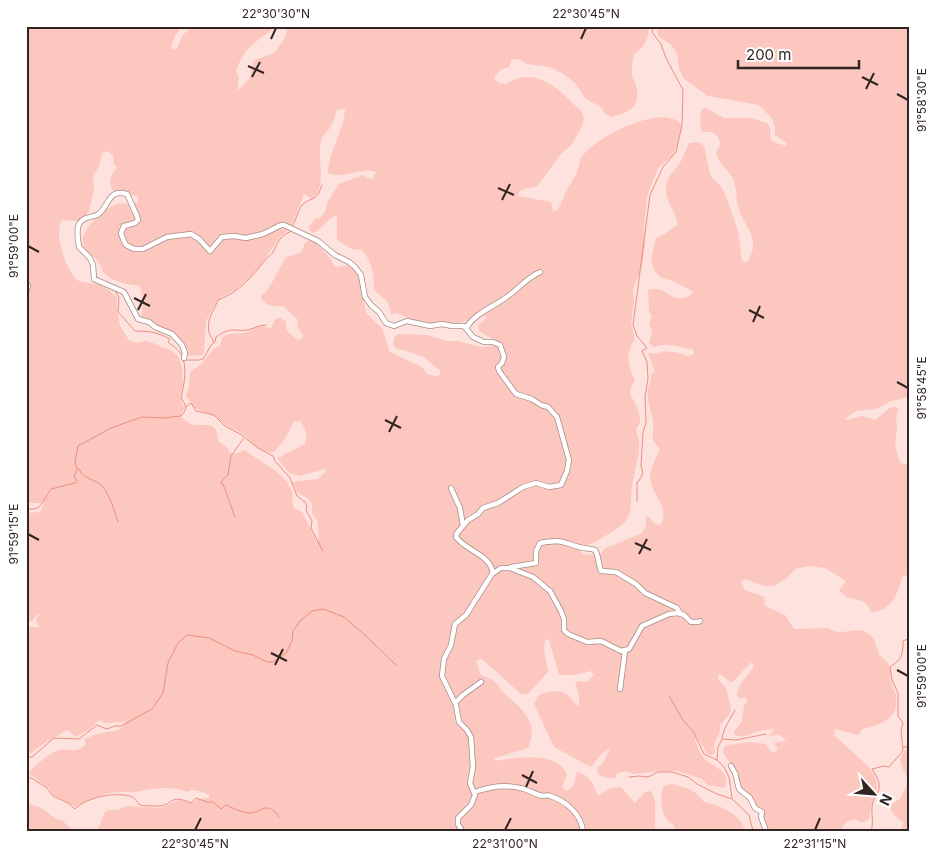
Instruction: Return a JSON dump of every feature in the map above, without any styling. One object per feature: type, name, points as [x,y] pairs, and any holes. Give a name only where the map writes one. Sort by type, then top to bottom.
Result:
[{"type":"street","points":[[184,358],[182,345],[172,334],[155,327],[149,322],[138,319],[124,292],[94,279],[93,265],[90,258],[79,248],[77,230],[79,224],[87,217],[98,214],[114,194],[127,194],[137,216],[138,220],[135,223],[124,226],[121,233],[130,248],[139,250],[167,237],[192,234],[210,251],[222,237],[246,238],[263,234],[284,225],[318,241],[335,255],[355,267],[361,275],[365,297],[386,323],[394,326],[407,321],[430,326],[445,324],[466,328],[473,336],[484,342],[500,345],[504,357],[498,369],[514,392],[532,399],[554,412],[569,460],[561,485],[548,487],[536,483],[527,485],[498,503],[486,506],[468,520],[457,533],[457,539],[480,554],[492,568],[493,573]]},
{"type":"street","points":[[466,328],[474,318],[506,298],[523,282],[540,272]]},
{"type":"street","points":[[26,283],[28,286],[26,293]]},
{"type":"street","points":[[451,488],[460,508],[463,526]]},
{"type":"street","points":[[462,831],[458,824],[458,818],[474,802],[474,792],[470,783],[473,767],[471,737],[468,730],[459,722],[455,703],[443,679],[442,670],[444,658],[451,646],[454,624],[466,615],[493,573],[501,568],[536,563],[536,551],[540,543],[555,540],[595,550],[601,570],[616,572],[636,584],[645,593],[677,608],[691,622],[700,621]]},
{"type":"street","points":[[510,568],[533,577],[550,591],[564,619],[564,630],[568,634],[587,642],[601,641],[617,650],[625,651],[633,645],[642,626],[669,614],[678,613],[682,615]]},
{"type":"street","points":[[620,689],[625,651]]},
{"type":"street","points":[[455,703],[481,682]]},
{"type":"street","points":[[732,766],[739,789],[750,798],[755,808],[762,812],[761,817],[766,831]]},
{"type":"street","points":[[474,792],[497,786],[512,786],[543,796],[550,795],[566,805],[578,816],[582,822],[583,831]]},
{"type":"shaded area","points":[[26,26],[182,26],[175,36],[171,47],[174,50],[177,48],[183,35],[192,26],[276,26],[252,45],[243,56],[236,72],[239,77],[237,91],[249,79],[253,61],[274,53],[283,41],[289,26],[648,26],[646,42],[634,54],[632,75],[636,85],[636,104],[619,115],[612,117],[605,114],[600,106],[586,99],[576,84],[562,73],[549,67],[527,64],[518,59],[512,59],[509,67],[498,72],[494,79],[499,83],[506,84],[528,77],[538,79],[557,89],[582,112],[584,118],[573,143],[561,154],[538,185],[519,192],[518,196],[551,202],[553,212],[558,209],[577,173],[581,158],[600,141],[614,132],[646,119],[661,117],[674,119],[682,126],[672,156],[658,168],[647,197],[644,228],[645,246],[642,266],[633,289],[634,301],[631,323],[635,340],[630,350],[629,360],[635,381],[630,390],[630,395],[638,409],[640,423],[636,429],[639,452],[632,485],[630,513],[625,522],[615,530],[579,549],[583,554],[595,555],[597,563],[600,563],[600,555],[604,549],[642,533],[646,526],[646,517],[648,516],[655,524],[660,525],[663,519],[662,507],[653,488],[650,476],[660,449],[653,440],[653,420],[648,401],[651,375],[655,371],[648,353],[658,354],[663,351],[688,356],[694,354],[694,350],[679,346],[664,345],[654,347],[649,344],[652,331],[649,323],[652,317],[649,311],[648,290],[661,290],[682,299],[693,293],[691,290],[670,280],[661,278],[654,270],[651,260],[656,238],[677,225],[666,192],[670,176],[680,163],[689,143],[698,142],[704,146],[710,174],[721,186],[726,196],[738,231],[742,260],[747,262],[753,247],[753,241],[739,210],[733,179],[716,153],[720,145],[719,138],[712,132],[701,131],[700,116],[702,109],[706,108],[724,118],[751,118],[767,123],[770,128],[771,141],[786,146],[787,143],[775,135],[775,126],[772,118],[759,105],[708,96],[684,79],[679,69],[677,53],[671,45],[658,36],[657,29],[660,26],[910,26],[910,396],[889,402],[876,409],[856,411],[845,419],[862,416],[875,420],[891,407],[899,409],[896,417],[895,445],[900,463],[910,465],[910,574],[902,577],[896,596],[889,605],[884,609],[871,612],[864,602],[845,597],[839,591],[846,581],[825,568],[809,566],[795,569],[786,579],[774,586],[765,586],[745,579],[741,582],[745,590],[764,597],[765,606],[785,615],[794,629],[829,628],[838,632],[864,631],[871,636],[879,654],[888,664],[896,696],[895,711],[892,716],[882,723],[862,729],[859,735],[835,729],[834,735],[870,768],[876,778],[877,791],[872,801],[869,819],[861,823],[855,819],[846,822],[840,831],[769,831],[766,828],[758,808],[740,789],[734,768],[723,753],[724,747],[727,745],[751,742],[766,744],[770,751],[775,753],[778,749],[774,744],[786,741],[780,735],[768,736],[773,732],[772,729],[741,737],[733,733],[742,721],[744,705],[747,699],[745,697],[741,699],[737,696],[737,692],[752,670],[753,663],[750,663],[733,682],[730,682],[722,675],[718,675],[718,679],[726,688],[731,708],[730,714],[720,725],[720,731],[714,744],[715,753],[708,754],[697,738],[695,739],[703,757],[720,769],[726,777],[724,788],[707,785],[702,779],[677,771],[633,774],[626,771],[616,774],[617,778],[607,778],[598,774],[597,768],[603,763],[611,747],[602,753],[592,766],[589,766],[554,747],[534,704],[539,695],[559,691],[567,694],[579,706],[579,695],[575,683],[579,681],[587,682],[594,675],[591,671],[575,675],[559,675],[549,640],[545,639],[544,649],[548,672],[528,694],[521,694],[482,659],[476,661],[481,675],[495,682],[523,711],[532,731],[528,748],[495,758],[494,761],[534,757],[554,761],[567,774],[562,788],[567,791],[574,785],[577,772],[588,778],[598,796],[611,788],[621,787],[635,803],[645,792],[651,791],[655,801],[655,831],[97,831],[105,812],[109,810],[118,810],[127,806],[160,808],[178,800],[191,804],[197,799],[209,798],[209,795],[198,791],[192,790],[187,792],[168,788],[117,792],[88,800],[75,807],[52,794],[49,788],[28,773],[53,752],[82,748],[86,744],[84,739],[97,734],[119,730],[126,722],[105,723],[99,720],[89,730],[75,737],[68,730],[30,754],[26,754],[26,627],[39,627],[36,619],[40,614],[38,613],[32,621],[26,622],[26,513],[40,512],[44,503],[26,503]],"holes":[[[345,109],[331,156],[328,173],[341,175],[364,171],[376,172],[374,177],[370,179],[363,175],[339,184],[327,203],[326,210],[308,228],[313,233],[336,215],[337,240],[352,249],[362,250],[365,254],[372,269],[374,290],[388,302],[391,314],[397,313],[425,323],[436,324],[446,322],[452,325],[485,316],[487,318],[478,325],[479,331],[503,345],[482,347],[457,341],[447,341],[427,335],[399,334],[395,336],[393,344],[396,348],[424,357],[440,371],[440,375],[436,376],[427,374],[422,367],[390,352],[382,328],[366,313],[361,283],[355,269],[348,265],[334,266],[331,259],[313,240],[307,241],[302,251],[298,254],[286,257],[272,283],[261,296],[266,304],[283,306],[298,320],[297,327],[303,335],[302,338],[298,340],[286,330],[286,322],[281,318],[276,318],[271,328],[260,326],[245,333],[228,334],[222,338],[220,346],[214,349],[200,365],[190,372],[186,396],[194,408],[218,418],[224,424],[241,433],[258,448],[271,453],[285,439],[294,421],[301,422],[306,432],[305,444],[277,458],[288,472],[299,476],[325,469],[326,471],[318,479],[292,482],[297,492],[312,503],[312,513],[317,520],[319,536],[317,542],[302,512],[294,508],[292,492],[284,478],[245,450],[235,454],[229,452],[228,448],[218,441],[215,429],[210,425],[191,424],[181,417],[184,408],[180,396],[183,384],[182,367],[178,356],[172,351],[153,343],[146,341],[137,343],[129,340],[120,326],[117,298],[104,287],[79,281],[74,277],[62,252],[59,234],[62,220],[77,221],[86,216],[89,211],[94,190],[93,176],[100,164],[102,153],[108,151],[114,157],[113,164],[117,167],[110,179],[113,191],[117,190],[129,195],[138,196],[138,203],[118,204],[106,210],[88,227],[83,240],[83,246],[100,264],[103,272],[112,279],[140,286],[143,303],[141,317],[175,333],[188,356],[202,355],[204,353],[206,321],[218,299],[237,289],[258,269],[280,237],[292,224],[304,194],[312,199],[317,193],[321,179],[320,145],[322,138],[334,120],[337,110]]]},
{"type":"shaded area","points":[[907,748],[910,748],[910,831],[901,831],[903,822],[891,810],[892,804],[901,798],[908,781],[901,764],[901,757]]},
{"type":"shaded area","points":[[671,784],[690,790],[704,802],[729,811],[739,819],[745,831],[675,831],[674,825],[668,821],[663,813],[662,804],[663,787]]},
{"type":"shaded area","points":[[26,802],[43,809],[56,819],[62,820],[73,831],[26,831]]},
{"type":"waterway","points":[[637,501],[637,482],[643,473],[641,466],[643,432],[646,423],[645,396],[648,379],[647,362],[642,351],[647,348],[637,336],[633,325],[650,195],[663,167],[676,152],[682,125],[683,90],[666,58],[661,44],[652,32],[654,26]]},
{"type":"waterway","points":[[183,360],[203,359],[214,343],[208,327],[218,300],[238,289],[255,272],[272,253],[281,238],[290,232],[301,206],[316,197],[322,185]]},
{"type":"waterway","points":[[115,290],[119,298],[118,312],[135,331],[153,332],[170,339],[168,342],[181,354],[185,370],[181,398],[186,407],[181,416],[163,418],[142,417],[111,428],[78,446],[75,462],[77,469],[83,475],[101,485],[107,493],[118,522]]},
{"type":"waterway","points":[[215,342],[216,337],[227,331],[245,330],[266,325]]},
{"type":"waterway","points":[[186,407],[191,403],[196,411],[214,415],[225,426],[273,456],[290,478],[297,496],[305,502],[306,510],[312,521],[311,528],[323,551]]},
{"type":"waterway","points":[[235,517],[223,484],[220,483],[228,475],[231,456],[243,439]]},
{"type":"waterway","points":[[26,508],[35,509],[39,507],[51,489],[75,483],[77,481],[74,476],[77,470]]},
{"type":"waterway","points":[[26,757],[32,757],[54,738],[79,739],[97,725],[107,729],[121,726],[152,709],[163,693],[168,663],[178,643],[187,635],[209,638],[235,651],[253,655],[267,662],[273,662],[286,653],[292,641],[293,631],[300,621],[312,611],[323,609],[344,617],[396,665]]},
{"type":"waterway","points":[[871,831],[873,803],[879,791],[877,778],[872,769],[884,766],[889,767],[903,751],[901,731],[903,723],[898,716],[898,693],[892,680],[890,667],[901,657],[903,641],[910,638]]},
{"type":"waterway","points":[[669,696],[683,720],[693,731],[704,754],[717,760],[724,767],[729,777],[732,798]]},
{"type":"waterway","points":[[722,738],[735,710]]},
{"type":"waterway","points":[[717,760],[718,747],[722,739],[736,740],[766,734]]},
{"type":"waterway","points":[[903,747],[910,747]]},
{"type":"waterway","points":[[629,777],[648,777],[658,772],[672,772],[688,777],[697,784],[732,799],[749,815],[753,831]]},
{"type":"waterway","points":[[26,775],[46,787],[53,796],[68,803],[75,809],[94,798],[126,795],[133,797],[140,805],[157,806],[178,799],[191,803],[196,798],[213,802],[221,809],[226,805],[248,813],[267,808],[274,811],[279,817]]}]
